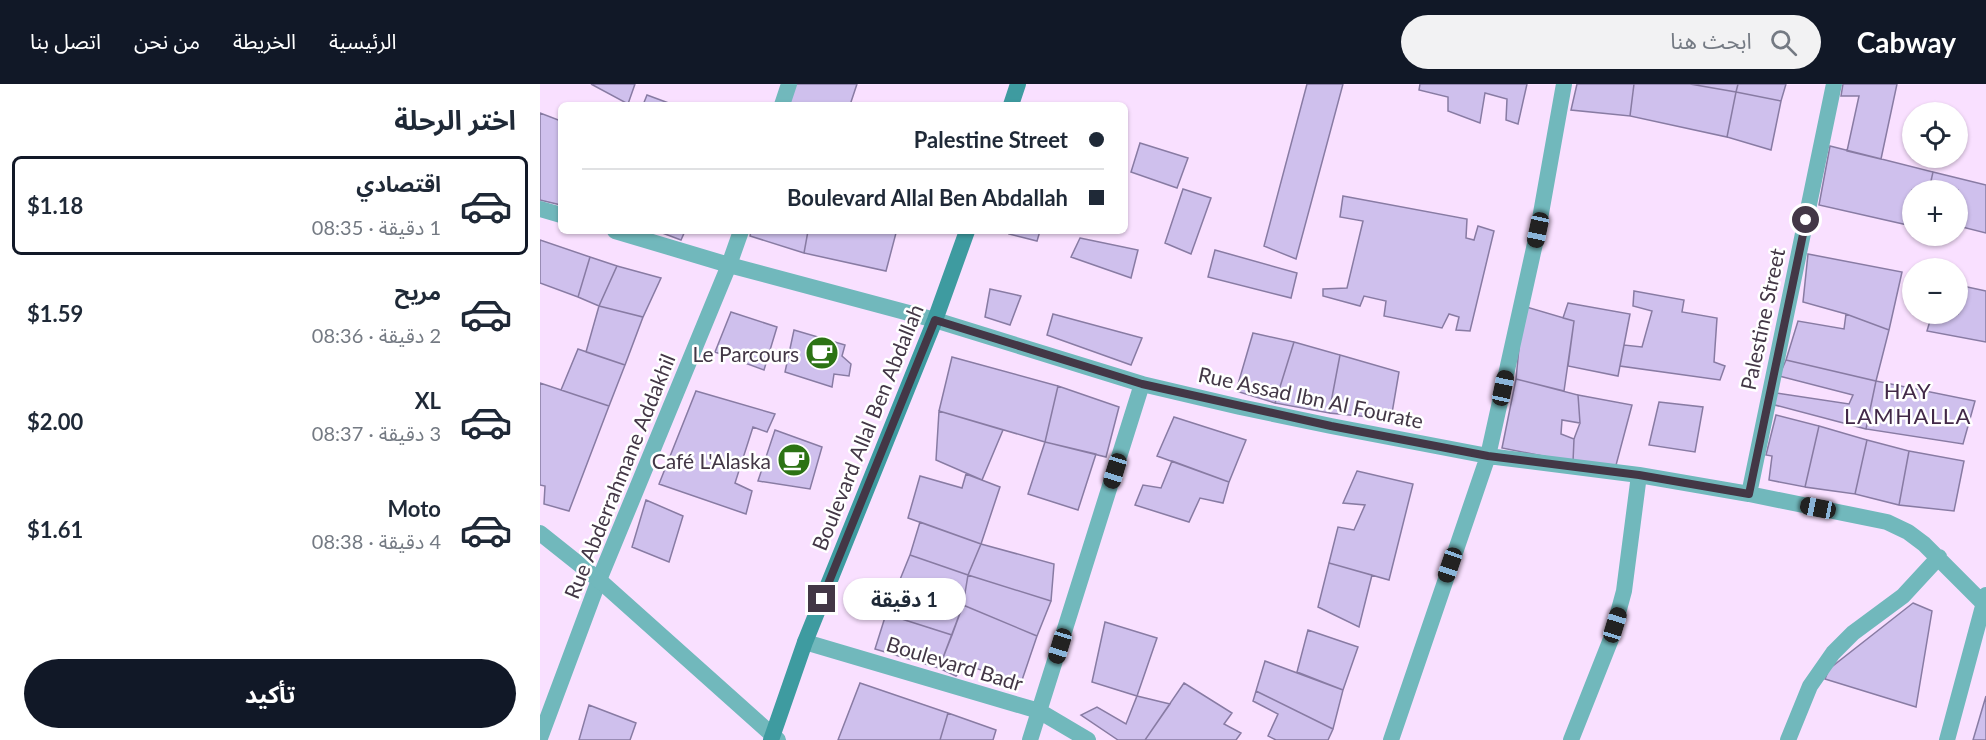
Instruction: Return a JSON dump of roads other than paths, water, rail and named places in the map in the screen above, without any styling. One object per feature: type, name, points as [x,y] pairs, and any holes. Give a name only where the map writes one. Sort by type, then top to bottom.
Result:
[{"type":"main road","points":[[1012,102],[1018,84]]},
{"type":"main road","name":"Boulevard Allal Ben Abdallah","points":[[774,738],[805,642],[935,320],[966,234]]},
{"type":"street","points":[[783,102],[789,84]]},
{"type":"street","points":[[1390,740],[1488,456],[1538,230],[1564,84]]},
{"type":"street","name":"Palestine Street","points":[[1749,494],[1834,84]]},
{"type":"street","points":[[540,209],[558,214]]},
{"type":"street","name":"Rue Assad Ibn Al Fourate","points":[[625,234],[729,265],[935,320],[1142,384],[1331,426],[1488,456],[1639,475],[1749,494],[1887,522],[1908,532],[1939,557],[1985,601]]},
{"type":"street","name":"Rue Abderrahmane Addakhil","points":[[540,738],[599,580],[740,234]]},
{"type":"street","points":[[1030,740],[1142,384]]},
{"type":"street","points":[[1571,740],[1611,639],[1624,591],[1639,475]]},
{"type":"street","points":[[540,533],[599,580],[774,738]]},
{"type":"street","points":[[1788,740],[1809,686],[1833,653],[1853,633],[1903,596],[1939,557]]},
{"type":"street","points":[[1947,740],[1985,601]]},
{"type":"street","name":"Boulevard Badr","points":[[805,642],[1039,711],[1088,740]]},
{"type":"place","name":"Le Parcours","points":[[822,353]]},
{"type":"place","name":"Café L'Alaska","points":[[794,460]]},
{"type":"district","name":"HAY LAMHALLA","points":[[1908,402]]}]
